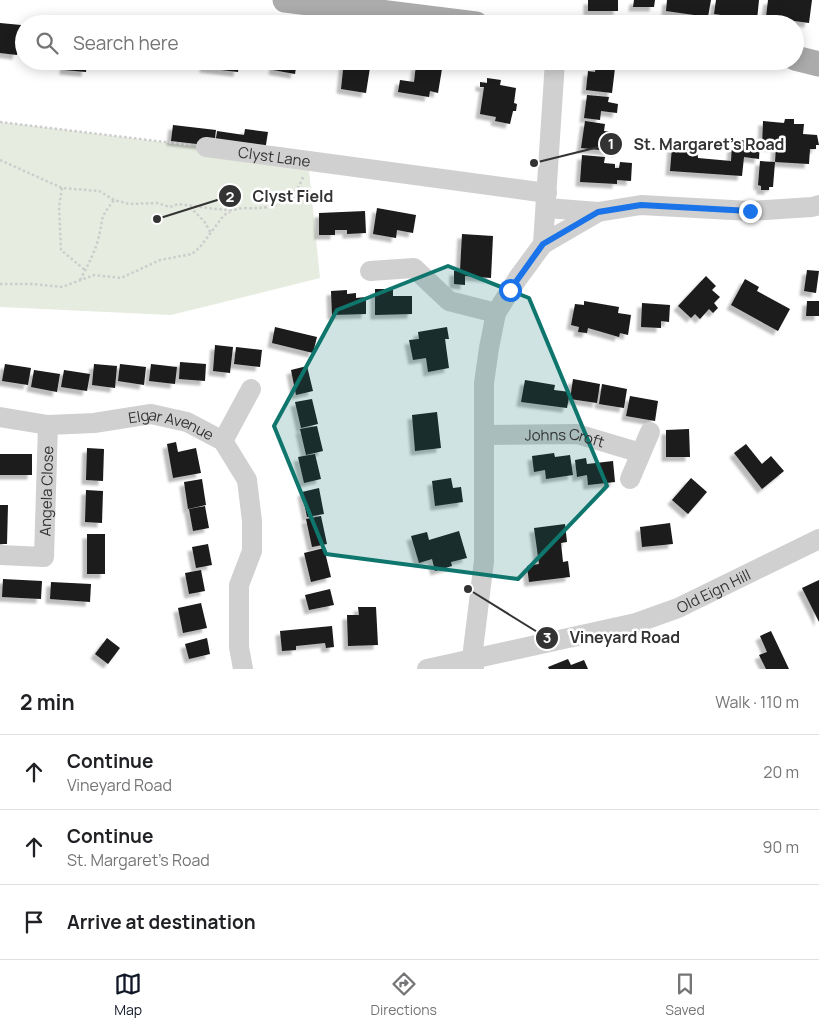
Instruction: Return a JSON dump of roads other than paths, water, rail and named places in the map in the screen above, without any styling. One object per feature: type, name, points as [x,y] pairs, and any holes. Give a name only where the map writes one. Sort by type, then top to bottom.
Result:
[{"type":"main road","points":[[285,0],[404,15]]},
{"type":"main road","points":[[804,60],[819,64]]},
{"type":"street","points":[[543,244],[554,70]]},
{"type":"street","name":"Clyst Lane","points":[[206,147],[308,160],[547,200],[598,212]]},
{"type":"street","points":[[473,664],[484,561],[484,383],[496,313],[518,278],[543,244],[598,212],[641,205],[750,211],[817,210]]},
{"type":"street","points":[[370,271],[414,268],[448,301],[496,313]]},
{"type":"street","points":[[223,441],[251,389]]},
{"type":"street","name":"Elgar Avenue","points":[[0,417],[48,426],[94,423],[151,414],[187,422],[223,441],[247,480],[252,521],[252,551],[239,585],[239,647],[243,669]]},
{"type":"street","name":"Angela Close","points":[[0,555],[44,557],[48,426]]},
{"type":"street","points":[[630,479],[650,432]]},
{"type":"street","name":"Johns Croft","points":[[485,435],[577,434],[641,453]]},
{"type":"street","name":"Old Eign Hill","points":[[427,669],[473,664],[636,623],[678,608],[819,539]]},
{"type":"place","name":"St. Margaret's Road","points":[[534,163]]},
{"type":"place","name":"Clyst Field","points":[[157,219]]},
{"type":"place","name":"Vineyard Road","points":[[468,589]]}]
